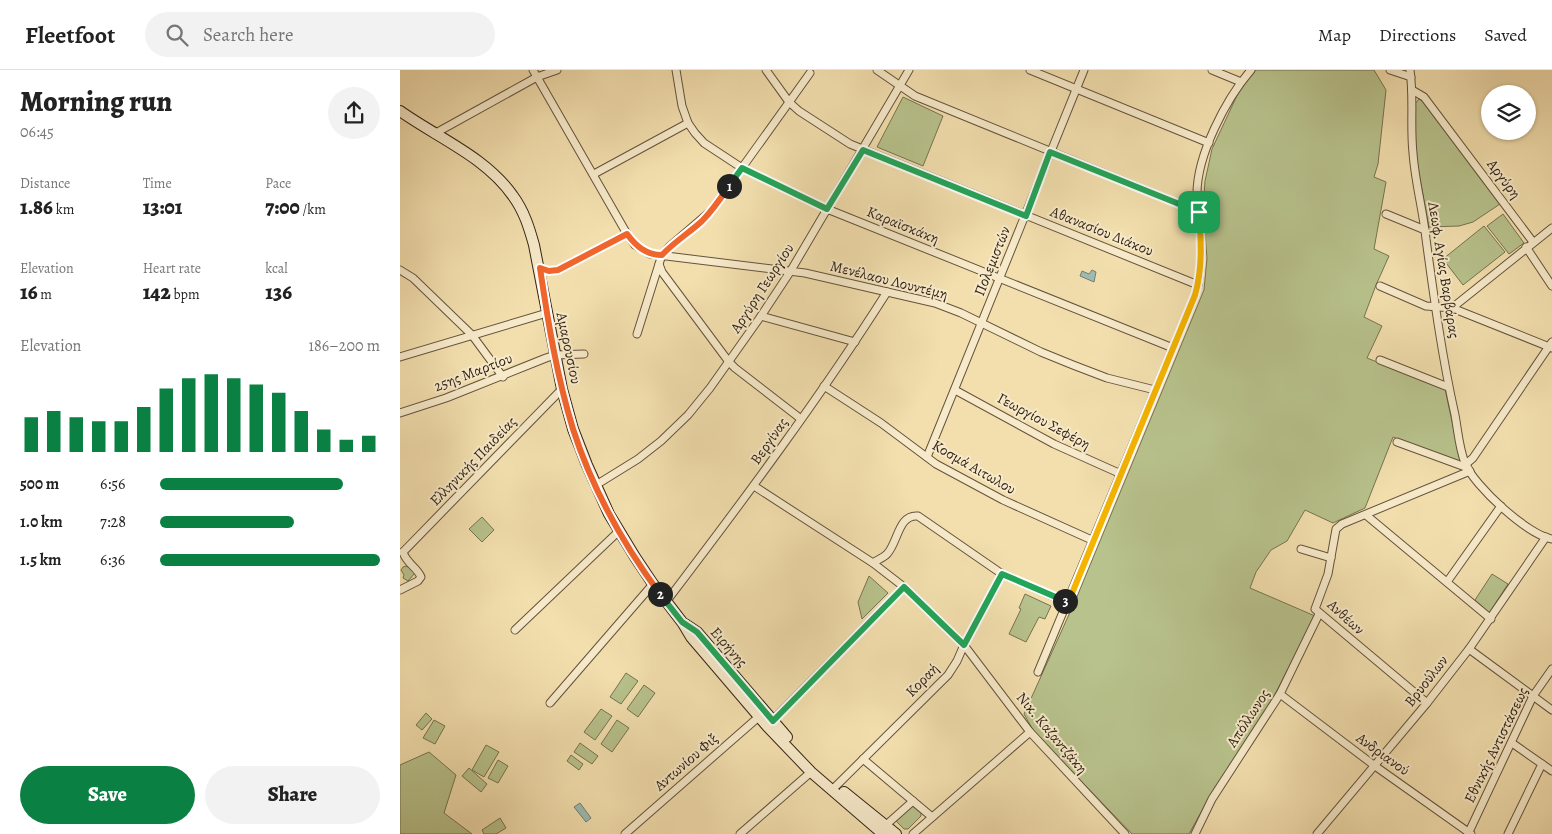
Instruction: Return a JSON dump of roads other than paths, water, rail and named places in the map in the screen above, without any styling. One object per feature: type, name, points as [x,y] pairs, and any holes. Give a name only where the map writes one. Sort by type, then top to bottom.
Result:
[{"type":"main road","name":"Αμαρουσίου","points":[[400,112],[476,160],[503,183],[514,196],[529,226],[540,268],[555,355],[573,429],[609,514],[653,584],[682,622]]},
{"type":"main road","name":"Ειρήνης","points":[[682,622],[691,637],[762,714],[811,772],[883,832],[896,834]]},
{"type":"main road","name":"Ειρήνης","points":[[770,723],[883,832]]},
{"type":"street","name":"Μενέλαου Λουντέμη","points":[[533,70],[627,234],[635,245],[650,254],[805,273],[935,303],[982,322],[1041,352],[1073,365],[1107,378],[1156,390]]},
{"type":"street","points":[[434,134],[537,77],[558,70]]},
{"type":"street","name":"Καραϊσκάκη","points":[[676,70],[682,106],[688,123],[704,143],[742,168],[827,209],[1173,348]]},
{"type":"street","name":"Αθανασίου Διάκου","points":[[766,70],[789,102],[799,111],[850,144],[1198,285]]},
{"type":"street","points":[[877,70],[915,96],[1199,212]]},
{"type":"street","name":"Αργύρη Γεωργίου","points":[[596,485],[638,459],[668,435],[700,402],[790,272],[909,70]]},
{"type":"street","points":[[1030,70],[1209,143]]},
{"type":"street","name":"Πολεμιστών","points":[[927,457],[1084,70]]},
{"type":"street","points":[[1212,70],[1241,82]]},
{"type":"street","points":[[1038,672],[1094,541],[1198,285],[1202,256],[1197,196],[1199,172],[1209,143],[1228,102],[1241,82],[1252,70]]},
{"type":"street","points":[[1390,70],[1410,74]]},
{"type":"street","points":[[637,334],[662,255],[711,211],[810,73]]},
{"type":"street","name":"Λεωφ. Αγίας Βαρβάρας","points":[[1410,74],[1412,90],[1412,152],[1448,387],[1468,468]]},
{"type":"street","name":"Αργύρη","points":[[1412,90],[1424,97],[1533,242]]},
{"type":"street","points":[[594,174],[688,123]]},
{"type":"street","points":[[444,140],[452,124]]},
{"type":"street","points":[[1386,214],[1425,230]]},
{"type":"street","points":[[1452,308],[1552,228]]},
{"type":"street","points":[[540,268],[549,271],[558,270],[627,234]]},
{"type":"street","points":[[1526,248],[1552,286]]},
{"type":"street","points":[[659,264],[662,272],[729,362],[801,419]]},
{"type":"street","points":[[400,270],[413,278],[472,335],[503,377]]},
{"type":"street","points":[[1380,286],[1426,306],[1452,308],[1551,346],[1468,468],[1366,515],[1491,619]]},
{"type":"street","name":"Βεργίνας","points":[[666,602],[754,486],[855,342],[887,292]]},
{"type":"street","points":[[400,357],[547,313]]},
{"type":"street","points":[[761,316],[855,342]]},
{"type":"street","points":[[555,355],[584,354]]},
{"type":"street","name":"25ης Μαρτίου","points":[[400,413],[503,377],[555,355]]},
{"type":"street","points":[[1380,360],[1448,387]]},
{"type":"street","name":"Κοσμά Αιτωλου","points":[[824,386],[881,423],[936,464],[1003,500],[1094,541]]},
{"type":"street","name":"Ελληνικής Παιδείας","points":[[402,552],[562,389]]},
{"type":"street","name":"Γεωργίου Σεφέρη","points":[[955,390],[1054,444],[1121,474]]},
{"type":"street","points":[[1397,442],[1468,468],[1483,488],[1501,506],[1549,538]]},
{"type":"street","points":[[754,486],[873,563],[888,554],[906,519],[912,515],[918,516],[1002,574],[1068,603]]},
{"type":"street","points":[[1447,582],[1501,506]]},
{"type":"street","name":"Ανθέων","points":[[1366,515],[1342,524],[1336,529],[1324,587],[1315,609],[1427,703]]},
{"type":"street","points":[[515,630],[619,531]]},
{"type":"street","name":"Βρυούλων","points":[[1317,834],[1427,703],[1469,649],[1549,538]]},
{"type":"street","points":[[1301,549],[1331,558]]},
{"type":"street","points":[[400,590],[418,581],[421,577],[420,573],[405,559],[402,552]]},
{"type":"street","name":"Νικ. Καζαντζάκη","points":[[873,563],[904,587],[964,645],[1030,732],[1125,834]]},
{"type":"street","name":"Κοραή","points":[[836,786],[948,675],[1002,574]]},
{"type":"street","points":[[550,703],[653,584]]},
{"type":"street","points":[[770,723],[904,587]]},
{"type":"street","name":"Απόλλωνος","points":[[1195,834],[1212,799],[1280,694],[1319,614]]},
{"type":"street","points":[[1469,649],[1552,710]]},
{"type":"street","name":"Εθνικής Αντιστάσεως","points":[[1469,833],[1533,696],[1552,669]]},
{"type":"street","name":"Ανδριανού","points":[[1280,694],[1375,766],[1469,833]]},
{"type":"street","name":"Αντωνίου Φιξ","points":[[624,834],[762,714]]},
{"type":"street","points":[[914,834],[1030,732]]},
{"type":"street","points":[[1512,743],[1552,771]]},
{"type":"street","points":[[863,759],[932,817]]},
{"type":"street","points":[[1508,834],[1542,764]]},
{"type":"street","points":[[740,834],[811,772]]},
{"type":"street","points":[[883,832],[913,801]]},
{"type":"water","points":[[1092,270],[1096,272],[1094,282],[1080,276],[1082,271],[1089,274]]},
{"type":"water","points":[[580,803],[591,818],[586,822],[574,807]]}]
